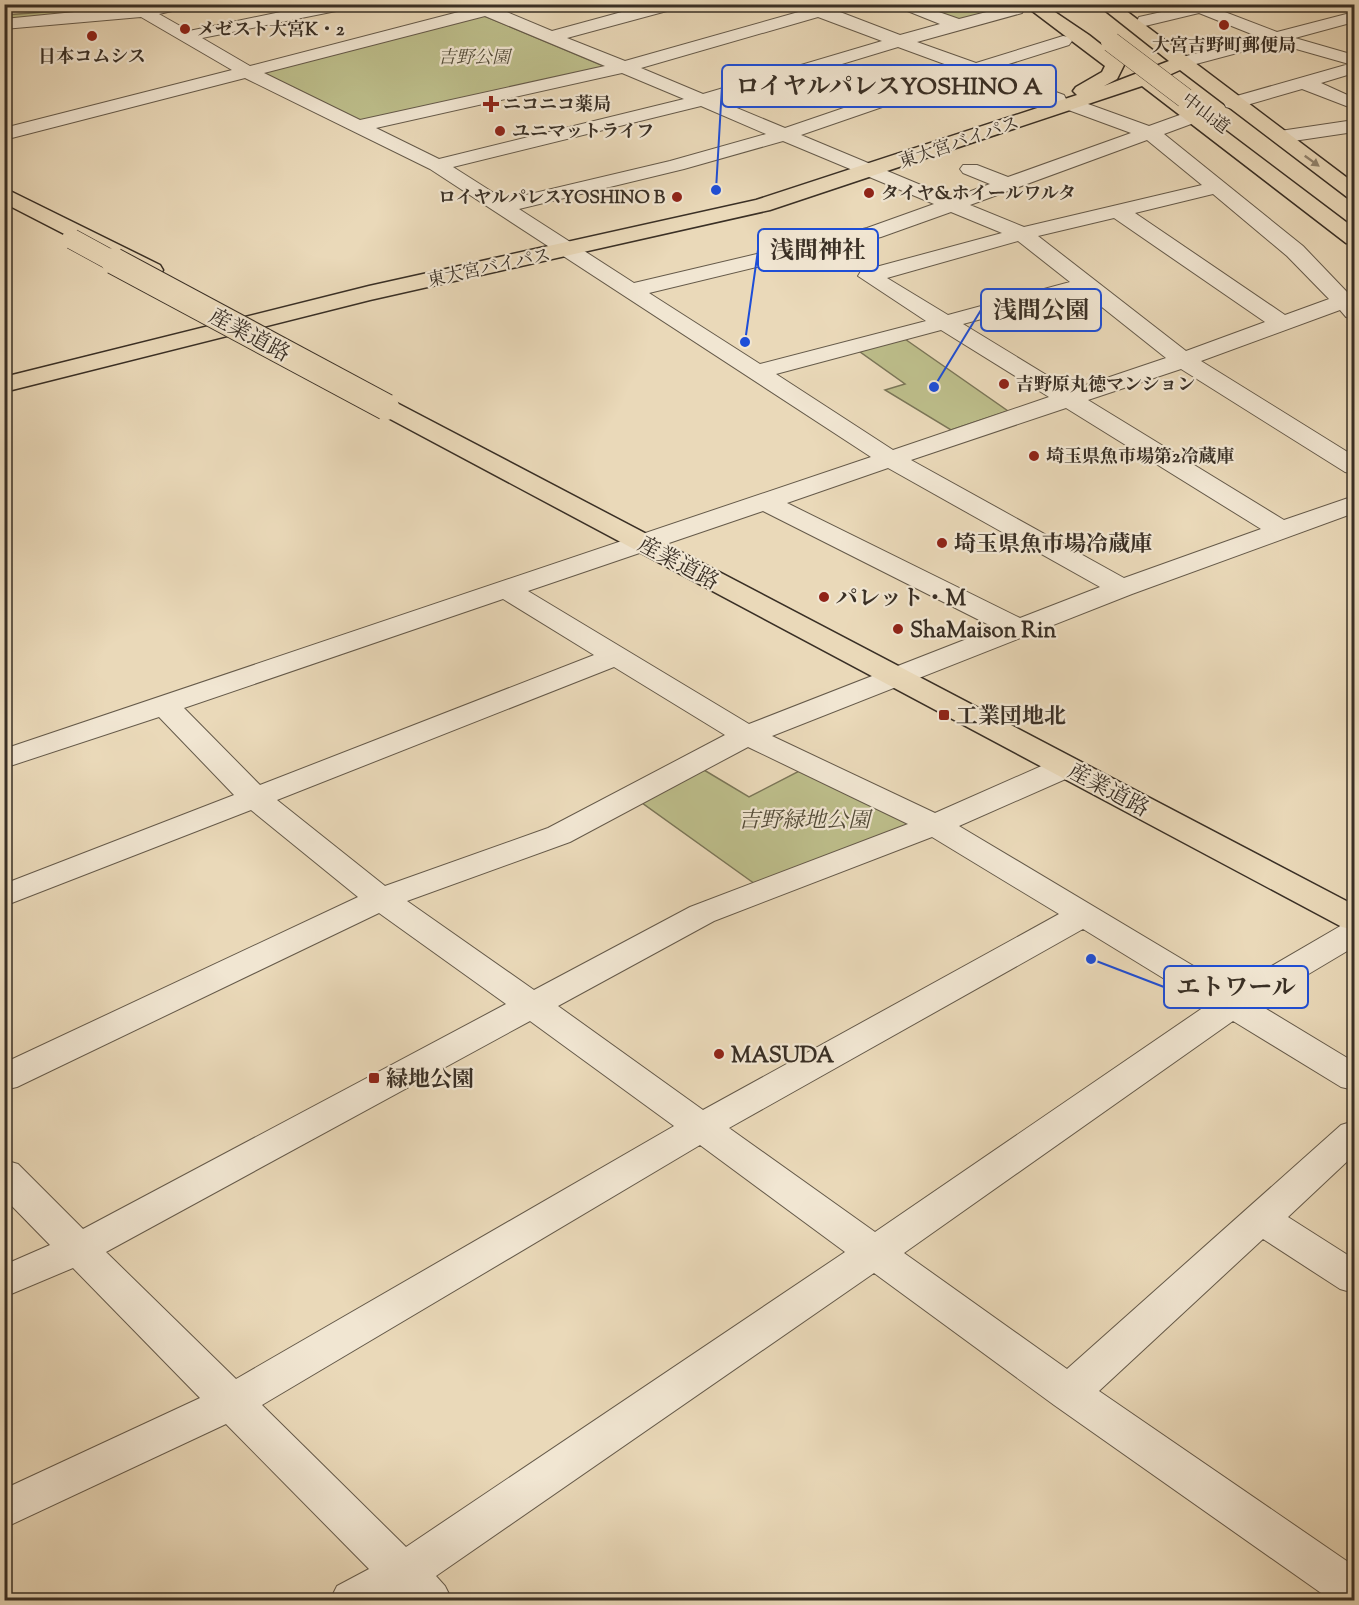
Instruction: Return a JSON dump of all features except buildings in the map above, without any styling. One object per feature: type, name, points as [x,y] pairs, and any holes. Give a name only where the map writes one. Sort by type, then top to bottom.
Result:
[{"type":"main road","name":"中山道","points":[[1057,4],[1090,14],[1181,63],[1354,193]]},
{"type":"main road","points":[[1024,7],[1115,47],[1136,62],[1181,63]]},
{"type":"main road","name":"中山道","points":[[1090,14],[1115,47],[1191,96],[1354,223]]},
{"type":"main road","points":[[1069,98],[1115,70],[1115,47]]},
{"type":"main road","name":"東大宮バイパス","points":[[4,372],[560,246],[762,205],[1069,98],[1181,63]]},
{"type":"main road","points":[[1141,76],[1354,238]]},
{"type":"main road","points":[[1191,96],[1354,212]]},
{"type":"main road","points":[[4,194],[499,482],[560,499]]},
{"type":"main road","name":"産業道路","points":[[4,204],[1354,920]]},
{"type":"main road","points":[[4,214],[531,470],[560,499]]},
{"type":"main road","name":"東大宮バイパス","points":[[4,385],[225,321]]},
{"type":"street","points":[[4,24],[179,4]]},
{"type":"street","points":[[4,134],[479,7],[508,4]]},
{"type":"street","points":[[550,37],[672,4]]},
{"type":"street","points":[[800,4],[974,68],[1069,98],[1148,132],[1295,251],[1351,303]]},
{"type":"street","points":[[898,4],[958,25]]},
{"type":"street","points":[[990,4],[1024,7]]},
{"type":"street","points":[[184,37],[332,6]]},
{"type":"street","points":[[1145,21],[1201,6],[1279,39],[1351,59]]},
{"type":"street","points":[[479,7],[861,169],[1022,234],[1183,360],[1354,467]]},
{"type":"street","points":[[438,165],[700,101],[899,41],[1024,7]]},
{"type":"street","points":[[145,9],[184,37],[246,71],[438,165],[754,373],[890,459],[1122,588]]},
{"type":"street","points":[[359,126],[621,68],[821,11]]},
{"type":"street","points":[[633,15],[709,43]]},
{"type":"street","points":[[1181,63],[1279,39],[1354,17]]},
{"type":"street","points":[[500,207],[694,161],[782,135],[974,68],[1063,41]]},
{"type":"street","points":[[1233,103],[1304,83],[1351,59]]},
{"type":"street","points":[[1304,83],[1354,104]]},
{"type":"street","points":[[4,115],[30,127]]},
{"type":"street","points":[[628,291],[874,233],[1195,116]]},
{"type":"street","points":[[1280,138],[1354,126]]},
{"type":"street","points":[[970,169],[1008,184]]},
{"type":"street","points":[[1217,187],[1022,234],[869,276],[1283,531]]},
{"type":"street","points":[[1118,211],[1282,323]]},
{"type":"street","points":[[754,373],[1086,285]]},
{"type":"street","points":[[4,759],[1183,360],[1282,323],[1351,303]]},
{"type":"street","points":[[763,501],[1018,628]]},
{"type":"street","points":[[4,1078],[381,899],[559,835],[747,735],[1122,588],[1354,504]]},
{"type":"street","points":[[505,589],[614,657],[747,735],[935,825],[1354,1078]]},
{"type":"street","points":[[4,896],[614,657]]},
{"type":"street","points":[[164,705],[255,798],[381,899],[1069,1393],[1354,1591]]},
{"type":"street","points":[[4,1282],[78,1249],[702,914],[935,825],[1066,767]]},
{"type":"street","points":[[4,1510],[230,1403],[700,1128],[1083,915]]},
{"type":"street","points":[[352,1600],[416,1587],[874,1253],[1231,1005],[1354,933]]},
{"type":"street","points":[[1069,1393],[1354,1134]]},
{"type":"street","points":[[4,1174],[416,1587]]},
{"type":"street","points":[[1261,1219],[1354,1278]]},
{"type":"green space","points":[[84,5],[137,5],[142,10],[5,23],[5,15],[84,9]]},
{"type":"green space","points":[[903,5],[985,5],[998,9],[956,21]]},
{"type":"green space","name":"吉野公園","points":[[482,15],[606,67],[360,122],[258,72]]},
{"type":"green space","points":[[902,337],[1008,411],[951,430],[885,390],[905,384],[856,349]]},
{"type":"green space","name":"吉野緑地公園","points":[[699,767],[749,797],[803,769],[908,818],[910,827],[755,884],[638,800]]},
{"type":"place","name":"大宮吉野町郵便局","points":[[1224,25]]},
{"type":"place","name":"メゼスト大宮K・2","points":[[185,29]]},
{"type":"place","name":"日本コムシス","points":[[92,36]]},
{"type":"place","name":"ニコニコ薬局","points":[[491,104]]},
{"type":"place","name":"ユニマットライフ","points":[[500,131]]},
{"type":"place","name":"ロイヤルパレスYOSHINO A","points":[[716,190]]},
{"type":"place","name":"タイヤ&ホイールワルタ","points":[[869,193]]},
{"type":"place","name":"ロイヤルパレスYOSHINO B","points":[[677,197]]},
{"type":"place","name":"浅間神社","points":[[745,342]]},
{"type":"place","name":"吉野原丸徳マンション","points":[[1004,384]]},
{"type":"place","name":"浅間公園","points":[[934,387]]},
{"type":"place","name":"埼玉県魚市場第2冷蔵庫","points":[[1034,456]]},
{"type":"place","name":"埼玉県魚市場冷蔵庫","points":[[942,543]]},
{"type":"place","name":"パレット・M","points":[[824,597]]},
{"type":"place","name":"ShaMaison Rin","points":[[898,629]]},
{"type":"place","name":"工業団地北","points":[[944,715]]},
{"type":"place","name":"エトワール","points":[[1091,959]]},
{"type":"place","name":"MASUDA","points":[[719,1054]]},
{"type":"place","name":"緑地公園","points":[[374,1078]]}]
